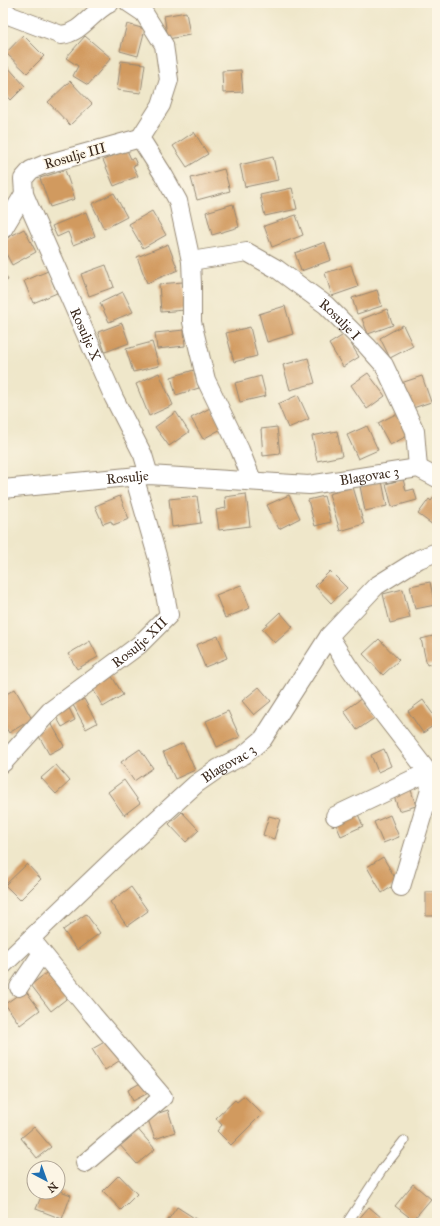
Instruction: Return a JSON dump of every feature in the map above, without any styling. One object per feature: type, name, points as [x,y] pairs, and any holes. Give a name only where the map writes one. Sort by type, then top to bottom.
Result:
[{"type":"street","points":[[3,9],[11,16],[61,35],[68,34],[85,24],[101,7],[110,3]]},
{"type":"street","points":[[129,3],[144,13],[164,45],[169,80],[161,105],[140,138],[178,201],[191,261],[192,322],[206,380],[240,450],[252,480]]},
{"type":"street","name":"Rosulje III","points":[[3,230],[24,194],[23,179],[31,170],[43,165],[140,138]]},
{"type":"street","name":"Rosulje X","points":[[24,194],[114,398],[143,455],[142,475]]},
{"type":"street","name":"Rosulje I","points":[[191,261],[247,252],[278,269],[326,305],[384,365],[414,431],[418,468]]},
{"type":"street","name":"Blagovac 3","points":[[252,480],[309,485],[418,468],[437,478]]},
{"type":"street","name":"Rosulje","points":[[3,489],[142,475],[252,480]]},
{"type":"street","name":"Rosulje XII","points":[[3,763],[50,710],[139,645],[169,615],[142,475]]},
{"type":"street","name":"Blagovac 3","points":[[3,965],[120,853],[196,784],[219,768],[244,754],[263,739],[329,636],[376,586],[419,559],[437,552]]},
{"type":"street","points":[[329,636],[348,666],[377,706],[428,772],[430,790],[402,887]]},
{"type":"street","points":[[335,816],[428,772]]},
{"type":"street","points":[[31,939],[163,1097],[84,1163]]},
{"type":"street","points":[[19,987],[42,953]]},
{"type":"lane","points":[[347,1223],[383,1168],[404,1141]]},
{"type":"building","points":[[186,12],[190,35],[168,39],[164,16]]},
{"type":"building","points":[[127,24],[145,29],[138,56],[120,51]]},
{"type":"building","points":[[23,35],[44,56],[27,73],[6,53]]},
{"type":"building","points":[[85,36],[111,58],[88,85],[73,76],[78,66],[66,58]]},
{"type":"building","points":[[121,61],[145,64],[141,93],[117,90]]},
{"type":"building","points":[[6,65],[25,86],[11,100],[3,91],[3,68]]},
{"type":"building","points":[[241,70],[243,92],[223,93],[222,71]]},
{"type":"building","points":[[70,81],[92,104],[70,125],[48,102]]},
{"type":"building","points":[[194,132],[208,154],[187,167],[173,146]]},
{"type":"building","points":[[127,150],[131,159],[134,158],[137,165],[133,166],[138,176],[114,186],[103,160]]},
{"type":"building","points":[[273,157],[278,180],[245,187],[240,165]]},
{"type":"building","points":[[224,169],[230,191],[197,200],[191,178]]},
{"type":"building","points":[[65,170],[75,199],[50,207],[40,178]]},
{"type":"building","points":[[292,188],[297,209],[265,216],[260,195]]},
{"type":"building","points":[[114,193],[127,217],[104,229],[92,204]]},
{"type":"building","points":[[233,204],[239,227],[212,235],[206,212]]},
{"type":"building","points":[[152,211],[166,235],[143,248],[129,224]]},
{"type":"building","points":[[86,212],[95,236],[73,245],[68,232],[57,237],[52,226]]},
{"type":"building","points":[[296,215],[303,235],[272,247],[264,226]]},
{"type":"building","points":[[24,229],[36,252],[12,265],[3,248],[3,240]]},
{"type":"building","points":[[325,242],[331,260],[301,271],[295,253]]},
{"type":"building","points":[[168,244],[178,270],[147,283],[137,257]]},
{"type":"building","points":[[106,265],[114,287],[89,296],[81,274]]},
{"type":"building","points":[[351,265],[358,287],[332,296],[325,273]]},
{"type":"building","points":[[3,271],[8,280],[3,283]]},
{"type":"building","points":[[48,271],[57,293],[33,303],[24,281]]},
{"type":"building","points":[[183,282],[185,310],[161,312],[159,284]]},
{"type":"building","points":[[377,290],[382,306],[357,314],[352,298]]},
{"type":"building","points":[[123,292],[133,312],[109,322],[100,303]]},
{"type":"building","points":[[285,306],[293,334],[267,342],[259,314]]},
{"type":"building","points":[[387,309],[393,325],[368,334],[362,319]]},
{"type":"building","points":[[122,323],[129,343],[105,352],[98,332]]},
{"type":"building","points":[[403,325],[413,346],[390,358],[380,338]]},
{"type":"building","points":[[250,327],[257,356],[234,362],[226,333]]},
{"type":"building","points":[[184,330],[185,346],[157,349],[155,333]]},
{"type":"building","points":[[345,334],[359,357],[343,367],[329,344]]},
{"type":"building","points":[[152,342],[159,366],[133,372],[126,349]]},
{"type":"building","points":[[308,358],[315,383],[290,390],[283,365]]},
{"type":"building","points":[[194,370],[199,388],[176,395],[171,377]]},
{"type":"building","points":[[159,373],[173,405],[149,416],[136,384]]},
{"type":"building","points":[[368,373],[385,396],[367,409],[351,385]]},
{"type":"building","points":[[261,376],[266,396],[240,402],[235,383]]},
{"type":"building","points":[[422,376],[431,402],[410,409],[401,383]]},
{"type":"building","points":[[298,395],[309,419],[288,428],[278,404]]},
{"type":"building","points":[[212,407],[223,428],[203,439],[191,418]]},
{"type":"building","points":[[176,412],[189,432],[169,446],[155,427]]},
{"type":"building","points":[[400,412],[411,434],[390,445],[378,423]]},
{"type":"building","points":[[367,426],[378,450],[358,459],[347,435]]},
{"type":"building","points":[[277,427],[280,454],[263,456],[261,429]]},
{"type":"building","points":[[337,431],[342,456],[317,461],[312,436]]},
{"type":"building","points":[[403,479],[406,491],[414,489],[417,500],[392,507],[386,484]]},
{"type":"building","points":[[382,481],[387,506],[365,511],[360,486]]},
{"type":"building","points":[[353,487],[364,524],[340,531],[329,494]]},
{"type":"building","points":[[437,493],[437,528],[418,514],[429,499],[431,501]]},
{"type":"building","points":[[246,494],[250,526],[219,530],[216,510],[226,508],[225,497]]},
{"type":"building","points":[[289,495],[300,518],[279,529],[267,505]]},
{"type":"building","points":[[120,496],[129,519],[113,525],[111,521],[103,524],[95,506]]},
{"type":"building","points":[[197,496],[201,523],[172,527],[169,499]]},
{"type":"building","points":[[324,496],[331,522],[315,526],[308,500]]},
{"type":"building","points":[[330,571],[347,588],[331,603],[315,586]]},
{"type":"building","points":[[430,582],[435,605],[415,609],[410,586]]},
{"type":"building","points":[[241,585],[250,608],[225,618],[216,595]]},
{"type":"building","points":[[403,589],[410,618],[390,623],[383,594]]},
{"type":"building","points":[[280,612],[293,627],[275,643],[262,629]]},
{"type":"building","points":[[437,635],[437,662],[427,665],[421,639]]},
{"type":"building","points":[[218,636],[227,658],[205,667],[196,645]]},
{"type":"building","points":[[379,639],[399,660],[383,675],[363,654]]},
{"type":"building","points":[[90,641],[98,657],[77,669],[68,654]]},
{"type":"building","points":[[110,673],[123,695],[103,707],[90,684]]},
{"type":"building","points":[[259,687],[271,701],[254,715],[242,701]]},
{"type":"building","points":[[15,689],[32,719],[9,733],[3,723],[3,696]]},
{"type":"building","points":[[362,698],[376,717],[357,730],[344,711]]},
{"type":"building","points":[[84,699],[97,723],[86,729],[73,705]]},
{"type":"building","points":[[423,700],[437,720],[437,723],[423,733],[408,711]]},
{"type":"building","points":[[67,704],[75,720],[62,727],[53,711]]},
{"type":"building","points":[[228,711],[240,737],[217,747],[206,721]]},
{"type":"building","points":[[51,723],[64,746],[49,754],[36,731]]},
{"type":"building","points":[[183,743],[195,770],[175,779],[163,752]]},
{"type":"building","points":[[140,749],[153,768],[134,781],[121,762]]},
{"type":"building","points":[[384,749],[391,766],[378,772],[371,755]]},
{"type":"building","points":[[56,765],[70,781],[56,794],[41,778]]},
{"type":"building","points":[[124,780],[140,803],[124,815],[108,792]]},
{"type":"building","points":[[410,787],[416,806],[399,811],[393,793]]},
{"type":"building","points":[[182,812],[199,830],[186,842],[169,824]]},
{"type":"building","points":[[357,812],[363,826],[341,836],[335,822]]},
{"type":"building","points":[[390,815],[399,837],[383,843],[374,822]]},
{"type":"building","points":[[269,816],[280,819],[274,839],[263,835]]},
{"type":"building","points":[[383,857],[398,883],[382,893],[367,867]]},
{"type":"building","points":[[27,864],[41,879],[20,900],[5,885]]},
{"type":"building","points":[[131,887],[148,911],[127,926],[110,902]]},
{"type":"building","points":[[426,892],[437,892],[437,916],[426,916]]},
{"type":"building","points":[[86,914],[100,933],[77,950],[63,930]]},
{"type":"building","points":[[51,969],[70,996],[51,1011],[31,985]]},
{"type":"building","points":[[25,990],[40,1010],[20,1025],[5,1004]]},
{"type":"building","points":[[110,1039],[122,1059],[105,1070],[92,1049]]},
{"type":"building","points":[[144,1081],[150,1092],[133,1101],[128,1090]]},
{"type":"building","points":[[244,1096],[262,1114],[231,1145],[217,1131],[222,1125],[216,1118],[235,1100],[237,1102]]},
{"type":"building","points":[[168,1110],[175,1132],[155,1139],[147,1117]]},
{"type":"building","points":[[135,1126],[155,1149],[137,1164],[117,1142]]},
{"type":"building","points":[[34,1127],[51,1147],[37,1158],[21,1138]]},
{"type":"building","points":[[119,1175],[137,1194],[121,1210],[103,1191]]},
{"type":"building","points":[[413,1184],[431,1199],[413,1220],[395,1206]]},
{"type":"building","points":[[66,1193],[71,1195],[62,1219],[36,1209],[40,1200],[66,1200]]},
{"type":"building","points":[[177,1207],[199,1221],[197,1223],[166,1223]]},
{"type":"building","points":[[369,1207],[388,1223],[356,1222]]}]
